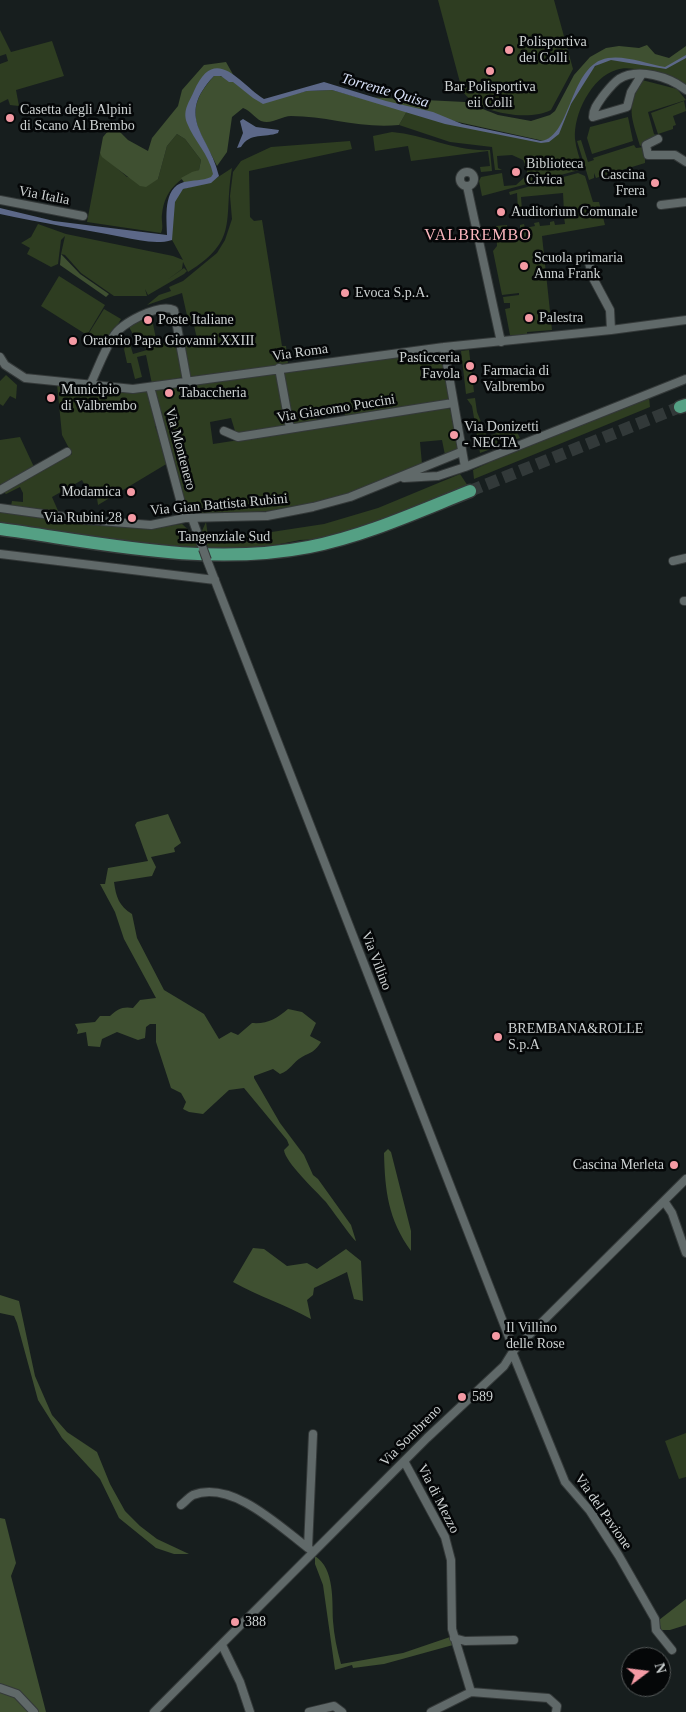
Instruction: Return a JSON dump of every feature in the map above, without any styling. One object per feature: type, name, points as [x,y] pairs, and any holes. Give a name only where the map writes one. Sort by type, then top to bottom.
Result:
[{"type":"highway","name":"Tangenziale Sud","points":[[0,530],[165,552],[206,555],[263,553],[310,546],[362,533],[470,491]]},
{"type":"street","points":[[642,74],[631,92],[627,107],[593,117],[597,103],[619,79],[642,74],[662,78],[686,90]]},
{"type":"street","points":[[658,139],[646,144],[648,155],[674,155],[686,162]]},
{"type":"street","points":[[467,186],[500,342]]},
{"type":"street","name":"Via Italia","points":[[0,200],[83,216]]},
{"type":"street","points":[[661,205],[686,202]]},
{"type":"street","points":[[589,263],[594,280],[610,310],[611,330]]},
{"type":"street","points":[[91,383],[118,330],[152,311],[169,307],[174,310],[187,381]]},
{"type":"street","name":"Via Roma","points":[[0,357],[2,368],[36,381],[91,383],[133,388],[444,347],[611,330],[686,320]]},
{"type":"street","points":[[444,347],[465,467]]},
{"type":"street","points":[[279,368],[290,428]]},
{"type":"street","points":[[397,479],[438,476],[465,467],[686,379]]},
{"type":"street","name":"Via Montenero","points":[[150,387],[188,518],[214,580]]},
{"type":"street","name":"Via Giacomo Puccini","points":[[224,431],[238,437],[453,403]]},
{"type":"street","points":[[0,490],[67,452]]},
{"type":"street","name":"Via Gian Battista Rubini","points":[[0,508],[87,520],[151,525],[188,518],[267,516],[297,511],[350,497],[461,452]]},
{"type":"street","points":[[0,554],[214,580]]},
{"type":"street","points":[[673,561],[686,558]]},
{"type":"street","name":"Via Villino","points":[[214,580],[514,1352]]},
{"type":"street","name":"Via Sombreno","points":[[154,1712],[222,1645],[310,1550],[464,1401],[504,1366],[514,1352],[686,1179]]},
{"type":"street","points":[[664,1201],[672,1213],[686,1253]]},
{"type":"street","name":"Via del Pavione","points":[[514,1352],[565,1482],[590,1511],[619,1556],[655,1618],[656,1630],[672,1650]]},
{"type":"street","points":[[310,1550],[312,1434]]},
{"type":"street","name":"Via di Mezzo","points":[[404,1461],[445,1537],[451,1560],[452,1629],[471,1692]]},
{"type":"street","points":[[181,1505],[192,1495],[219,1492],[230,1494],[270,1519],[310,1550]]},
{"type":"street","points":[[454,1638],[465,1641],[514,1640]]},
{"type":"street","points":[[222,1645],[240,1682],[250,1712]]},
{"type":"street","points":[[461,1696],[468,1680]]},
{"type":"street","points":[[0,1688],[17,1694],[34,1712]]},
{"type":"street","points":[[431,1712],[471,1692],[548,1698],[553,1700],[558,1711]]},
{"type":"street","points":[[309,1712],[334,1706],[342,1712]]},
{"type":"green space","name":"Polisportiva dei Colli","points":[[438,0],[554,0],[573,69],[551,110],[541,114],[530,115],[503,113],[478,105],[469,98],[462,90]]},
{"type":"green space","points":[[0,30],[11,52],[52,41],[64,76],[16,90],[19,106],[10,105],[8,99],[0,103],[0,64],[8,61],[6,54],[0,56]]},
{"type":"green space","points":[[647,45],[655,54],[669,58],[686,46],[686,56],[666,68],[611,58],[597,64],[587,73],[580,85],[562,125],[554,135],[544,141],[458,122],[365,97],[465,102],[498,115],[531,121],[550,115],[555,111],[574,75],[590,57],[606,48],[619,46],[639,48]]},
{"type":"green space","points":[[686,56],[686,86],[669,78],[629,68],[616,70],[599,80],[592,88],[581,108],[575,129],[577,150],[583,169],[482,196],[479,181],[481,177],[502,173],[504,186],[516,185],[527,175],[527,168],[523,160],[512,155],[497,156],[498,168],[502,170],[495,170],[492,147],[450,142],[399,125],[407,111],[539,142],[566,112],[589,73],[602,61],[611,58],[666,68]]},
{"type":"green space","points":[[226,62],[235,78],[214,72],[188,112],[212,159],[215,179],[186,185],[181,178],[199,170],[201,160],[185,139],[177,134],[167,146],[158,179],[146,187],[140,186],[102,157],[100,153],[103,137],[108,131],[118,130],[128,140],[148,151],[152,138],[178,106],[182,90],[204,65]]},
{"type":"green space","points":[[214,76],[220,76],[232,81],[261,102],[307,91],[332,90],[407,111],[399,125],[385,126],[291,116],[265,122],[243,108],[232,117],[227,152],[217,166],[196,121],[198,100]]},
{"type":"green space","points":[[642,80],[677,89],[686,100],[648,112],[654,134],[658,136],[640,146],[632,119],[632,105]]},
{"type":"green space","points":[[684,101],[686,111],[673,116],[676,125],[673,126],[673,129],[658,134],[651,113]]},
{"type":"green space","points":[[628,117],[633,141],[592,154],[587,138],[590,127]]},
{"type":"green space","points":[[392,132],[417,136],[453,146],[490,150],[492,171],[481,172],[480,167],[490,166],[488,151],[411,161],[408,146],[375,151],[373,136]]},
{"type":"green space","points":[[177,134],[185,139],[201,160],[199,170],[185,177],[169,192],[164,206],[161,233],[87,222],[100,153],[127,177],[158,179],[167,146]]},
{"type":"green space","points":[[581,140],[588,162],[594,160],[593,158],[634,145],[636,148],[645,147],[645,163],[596,178],[594,173],[594,178],[589,180],[577,141]]},
{"type":"green space","points":[[350,141],[352,149],[249,171],[250,217],[254,221],[262,220],[282,346],[286,346],[288,364],[189,377],[184,341],[197,339],[193,321],[188,320],[182,293],[147,305],[159,295],[171,291],[169,287],[183,281],[217,253],[225,240],[232,219],[230,196],[233,172],[241,161],[271,147]]},
{"type":"green space","points":[[232,168],[226,228],[216,250],[188,272],[183,262],[182,269],[167,280],[184,268],[187,271],[184,274],[148,295],[145,289],[147,296],[114,296],[81,273],[65,255],[61,254],[65,236],[61,240],[58,264],[51,267],[27,254],[30,248],[21,243],[31,237],[38,224],[66,234],[173,256],[183,260],[171,238],[170,207],[179,190],[212,181]]},
{"type":"green space","points":[[578,173],[585,176],[593,202],[599,202],[605,225],[542,236],[552,330],[527,332],[527,335],[510,335],[505,309],[510,308],[510,303],[504,303],[503,297],[519,295],[519,293],[502,295],[493,251],[497,246],[496,226],[507,225],[508,232],[520,230],[520,225],[524,224],[525,228],[535,226],[534,223],[539,222],[540,226],[550,225],[550,222],[554,221],[555,225],[565,224],[564,217],[567,215],[564,212],[563,193],[521,197],[522,210],[518,210],[517,193],[510,195],[509,192]]},
{"type":"green space","points":[[61,254],[80,274],[109,294],[106,297],[60,265]]},
{"type":"green space","points":[[59,276],[105,305],[87,335],[41,306]]},
{"type":"green space","points":[[104,309],[121,319],[107,343],[89,333]]},
{"type":"green space","points":[[151,314],[157,344],[175,341],[183,377],[152,384],[146,355],[137,357],[142,377],[135,379],[131,363],[127,363],[124,349],[127,343],[122,339],[128,338],[133,354],[147,350],[136,340],[129,327],[139,317]]},
{"type":"green space","points":[[469,350],[474,392],[466,394],[461,351]]},
{"type":"green space","points":[[422,352],[423,357],[437,355],[444,365],[450,401],[345,416],[344,411],[316,416],[317,421],[240,434],[235,431],[231,418],[210,422],[213,444],[448,408],[452,411],[459,450],[445,455],[442,440],[420,442],[422,464],[380,482],[321,503],[282,510],[192,514],[188,505],[183,506],[174,472],[177,471],[154,389]]},
{"type":"green space","points":[[6,375],[17,385],[16,399],[10,396],[3,406],[0,404],[0,381]]},
{"type":"green space","points":[[57,384],[113,391],[147,391],[158,426],[155,426],[168,463],[98,505],[97,498],[92,499],[82,480],[52,497],[59,513],[11,506],[12,501],[23,502],[23,493],[20,487],[6,494],[3,492],[72,454],[62,435]]},
{"type":"green space","points":[[649,397],[650,407],[474,479],[473,470],[488,463],[488,461]]},
{"type":"green space","points":[[475,398],[477,412],[487,437],[514,426],[520,438],[480,453],[472,406],[467,399]]},
{"type":"green space","points":[[20,437],[34,467],[0,485],[0,440]]},
{"type":"green space","points":[[460,474],[468,486],[369,526],[320,539],[300,540],[260,548],[209,549],[201,533],[206,522],[208,536],[265,533],[324,524],[378,508]]},
{"type":"green space","points":[[0,512],[96,524],[153,528],[182,524],[192,533],[199,549],[168,547],[0,524]]},
{"type":"green space","points":[[168,814],[181,843],[174,848],[175,852],[151,857],[156,867],[152,876],[114,882],[119,901],[132,914],[137,938],[164,990],[204,1014],[219,1039],[231,1032],[238,1035],[252,1023],[263,1023],[272,1020],[288,1009],[302,1012],[316,1023],[310,1036],[321,1042],[315,1050],[299,1059],[283,1073],[280,1074],[273,1069],[254,1076],[254,1078],[280,1123],[304,1155],[313,1175],[318,1179],[351,1225],[356,1241],[325,1201],[290,1162],[284,1150],[289,1145],[287,1140],[244,1088],[229,1090],[203,1114],[189,1112],[183,1109],[186,1102],[181,1093],[171,1088],[156,1042],[156,1024],[150,1024],[146,1027],[145,1038],[138,1040],[117,1032],[102,1039],[100,1047],[88,1046],[86,1032],[77,1034],[78,1030],[75,1024],[95,1022],[100,1016],[110,1016],[123,1008],[133,1008],[140,1000],[156,998],[124,939],[115,912],[100,884],[105,884],[108,868],[148,861],[135,825],[137,822]]},
{"type":"green space","points":[[388,1149],[391,1152],[411,1231],[411,1251],[397,1228],[389,1204],[385,1180],[384,1153]]},
{"type":"green space","points":[[253,1248],[264,1249],[287,1266],[307,1263],[317,1269],[346,1249],[361,1261],[363,1301],[354,1299],[347,1272],[314,1288],[313,1295],[307,1300],[311,1319],[252,1292],[233,1282]]},
{"type":"green space","points":[[0,1295],[19,1301],[35,1376],[52,1415],[67,1432],[97,1452],[110,1484],[125,1511],[157,1539],[189,1554],[174,1554],[156,1548],[119,1518],[100,1479],[62,1438],[38,1400],[17,1323],[14,1316],[0,1313]]},
{"type":"green space","points":[[686,1433],[686,1477],[679,1479],[665,1441]]},
{"type":"green space","points":[[0,1518],[5,1519],[16,1563],[11,1576],[46,1712],[0,1712]]},
{"type":"green space","points":[[315,1556],[326,1569],[329,1577],[334,1632],[341,1664],[403,1653],[450,1637],[453,1645],[384,1664],[353,1668],[352,1665],[335,1670],[323,1585],[315,1564]]},
{"type":"green space","points":[[686,1599],[686,1625],[670,1630],[661,1630],[659,1620]]},
{"type":"water","points":[[686,55],[686,58],[666,69],[611,60],[595,66],[571,104],[559,134],[549,142],[541,143],[445,124],[332,90],[307,91],[263,104],[233,82],[229,82],[221,76],[214,76],[202,91],[197,104],[196,115],[198,126],[215,162],[219,176],[211,183],[183,189],[175,202],[172,240],[160,242],[141,241],[0,214],[0,208],[54,221],[167,235],[167,205],[172,191],[177,185],[184,182],[201,180],[211,177],[213,174],[208,160],[190,130],[185,114],[194,91],[202,77],[210,70],[219,68],[228,71],[264,99],[324,82],[386,101],[433,112],[462,124],[541,141],[551,137],[559,127],[585,73],[595,63],[615,57],[665,67]]},
{"type":"water","points":[[243,119],[256,127],[279,130],[278,133],[253,137],[237,148],[243,133],[240,121]]},
{"type":"tunnel","points":[[470,491],[680,407]]},
{"type":"place","name":"Polisportiva dei Colli","points":[[509,50]]},
{"type":"place","name":"Bar Polisportiva eii Colli","points":[[490,71]]},
{"type":"place","name":"Casetta degli Alpini di Scano Al Brembo","points":[[10,118]]},
{"type":"place","name":"Biblioteca Civica","points":[[516,172]]},
{"type":"place","name":"Cascina Frera","points":[[655,183]]},
{"type":"place","name":"Auditorium Comunale","points":[[501,212]]},
{"type":"place","name":"Scuola primaria Anna Frank","points":[[524,266]]},
{"type":"place","name":"Evoca S.p.A.","points":[[345,293]]},
{"type":"place","name":"Palestra","points":[[529,318]]},
{"type":"place","name":"Poste Italiane","points":[[148,320]]},
{"type":"place","name":"Oratorio Papa Giovanni XXIII","points":[[73,341]]},
{"type":"place","name":"Pasticceria Favola","points":[[470,366]]},
{"type":"place","name":"Farmacia di Valbrembo","points":[[473,379]]},
{"type":"place","name":"Tabaccheria","points":[[169,393]]},
{"type":"place","name":"Municipio di Valbrembo","points":[[51,398]]},
{"type":"place","name":"Via Donizetti - NECTA","points":[[454,435]]},
{"type":"place","name":"Modamica","points":[[131,492]]},
{"type":"place","name":"Via Rubini 28","points":[[132,518]]},
{"type":"place","name":"BREMBANA&ROLLE S.p.A","points":[[498,1037]]},
{"type":"place","name":"Cascina Merleta","points":[[674,1165]]},
{"type":"place","name":"Il Villino delle Rose","points":[[496,1336]]},
{"type":"place","name":"589","points":[[462,1397]]},
{"type":"place","name":"388","points":[[235,1622]]},
{"type":"district","name":"VALBREMBO","points":[[478,236]]},
{"type":"water label","name":"Torrente Quisa","points":[[385,91]]}]
